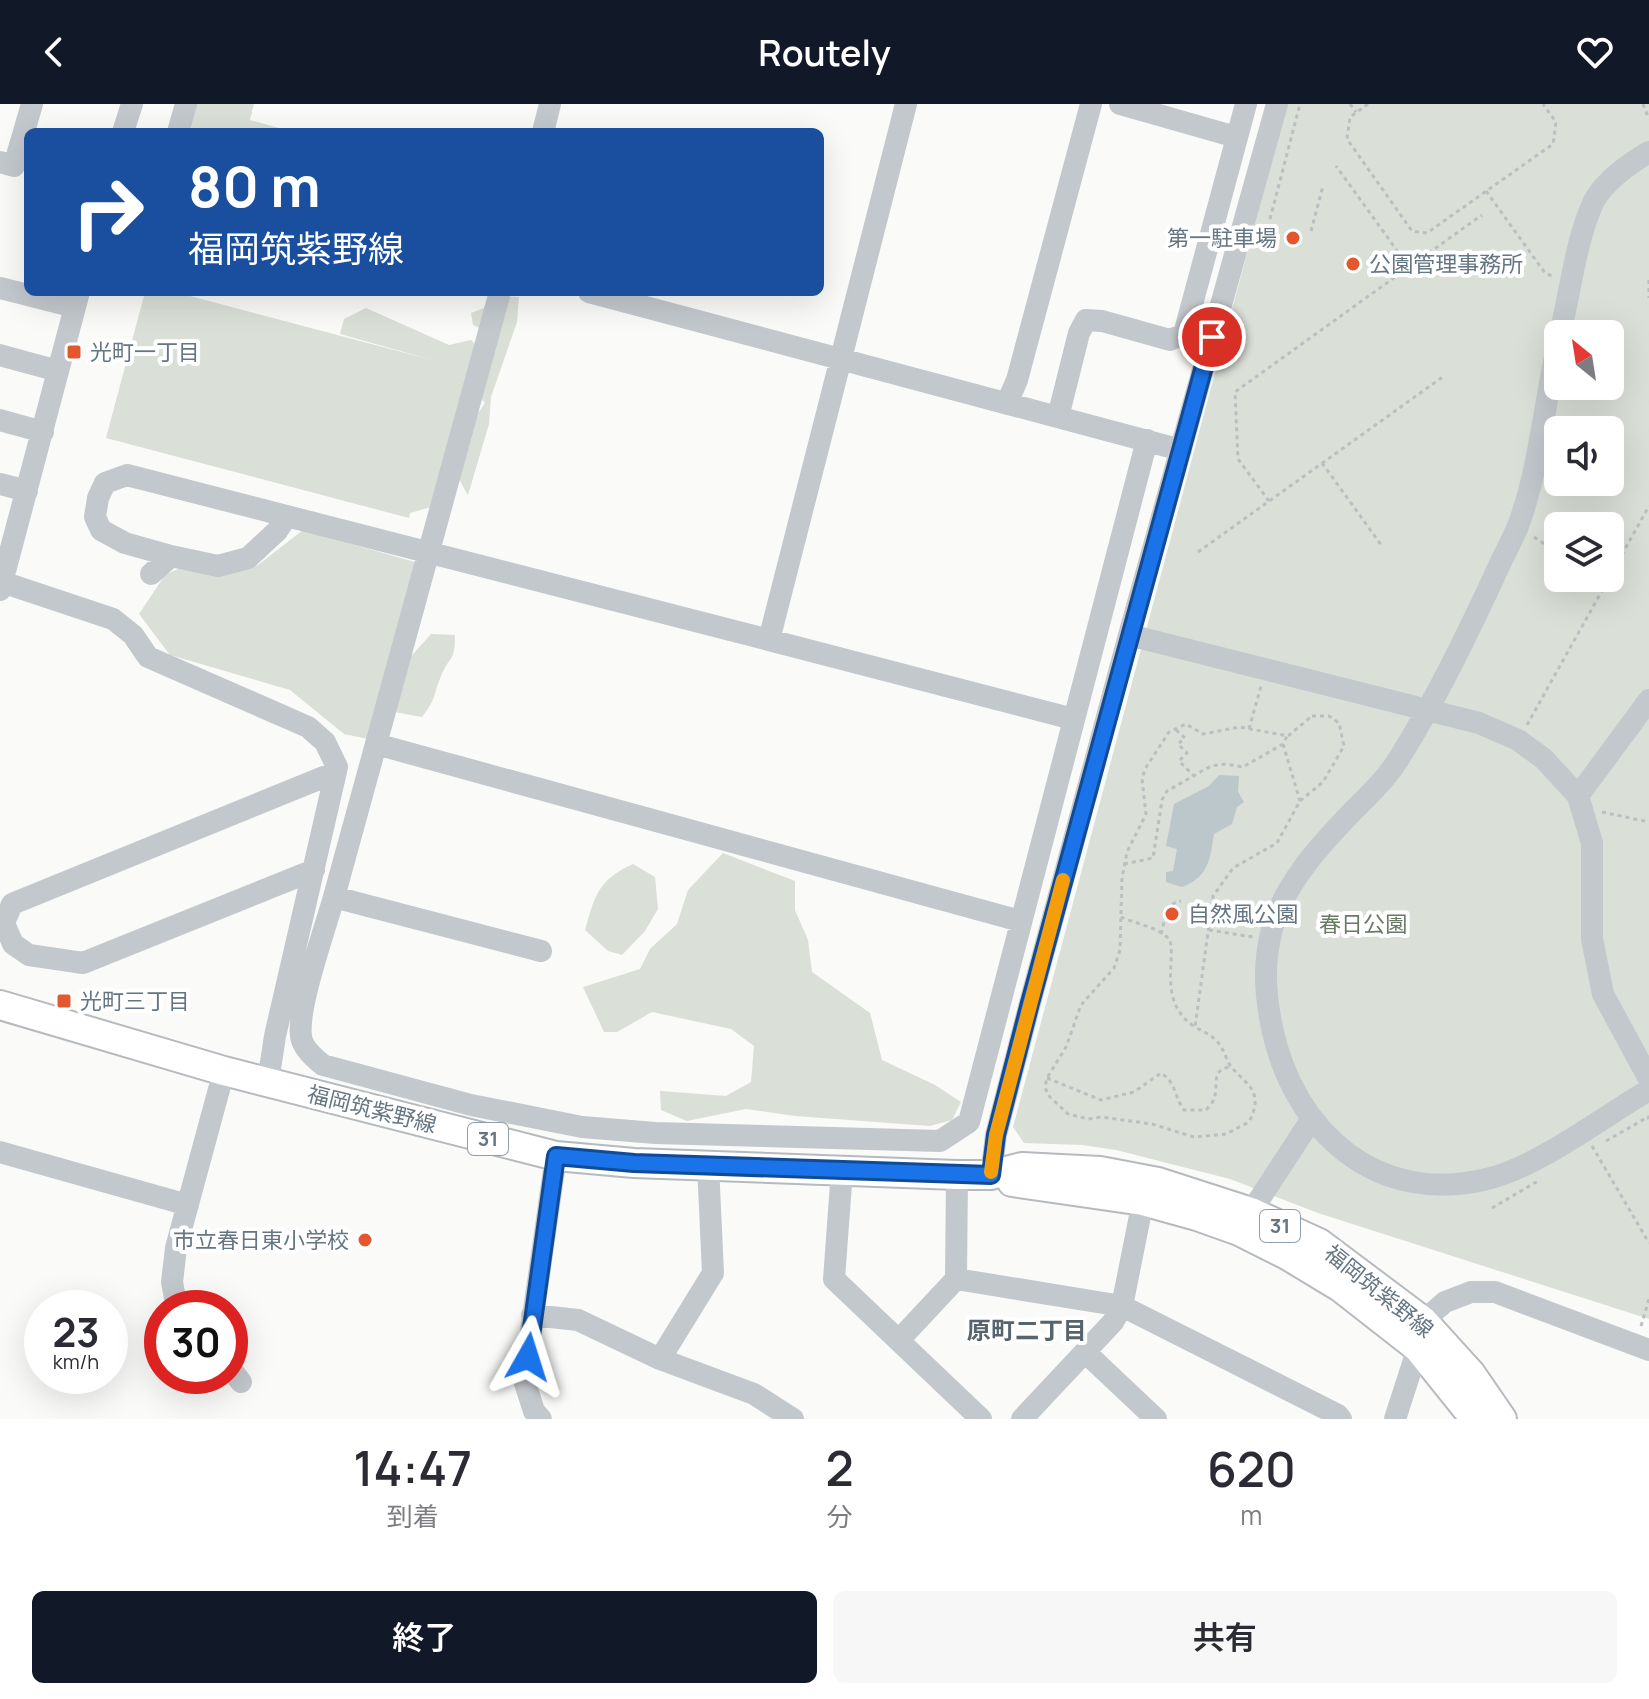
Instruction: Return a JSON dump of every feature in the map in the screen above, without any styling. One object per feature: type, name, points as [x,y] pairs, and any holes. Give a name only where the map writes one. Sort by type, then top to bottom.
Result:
[{"type":"main road","name":"福岡筑紫野線","points":[[0,1005],[224,1071],[556,1156],[634,1163],[957,1175],[991,1175],[1022,1167],[1100,1171],[1158,1182],[1251,1212],[1319,1243],[1420,1335],[1471,1374],[1502,1419]]},
{"type":"main road","name":"福岡筑紫野線","points":[[991,1175],[1018,1184],[1143,1201],[1239,1231],[1287,1255],[1420,1335],[1475,1419]]},
{"type":"street","points":[[25,128],[32,104]]},
{"type":"street","points":[[124,128],[132,104]]},
{"type":"street","points":[[179,128],[186,104]]},
{"type":"street","points":[[544,128],[550,104]]},
{"type":"street","points":[[769,640],[906,104]]},
{"type":"street","points":[[1007,403],[1017,380],[1091,104]]},
{"type":"street","points":[[1120,104],[1236,137]]},
{"type":"street","points":[[1058,417],[1079,333],[1086,320],[1102,321],[1170,340],[1184,334],[1246,104]]},
{"type":"street","points":[[991,1175],[996,1135],[1129,635],[1277,104]]},
{"type":"street","points":[[0,162],[14,166],[24,132]]},
{"type":"street","points":[[1563,320],[1574,264],[1595,200],[1624,167],[1649,152]]},
{"type":"street","points":[[0,288],[24,292]]},
{"type":"street","points":[[51,296],[77,300],[27,491],[5,552],[1,586],[113,619],[133,635],[148,657],[308,727],[325,742],[337,767],[275,1036],[268,1082]]},
{"type":"street","points":[[499,296],[301,1014],[301,1039],[313,1057],[323,1065],[511,1115],[582,1127],[671,1133],[940,1141],[969,1122],[1147,440]]},
{"type":"street","points":[[604,296],[1181,450]]},
{"type":"street","points":[[0,355],[58,371]]},
{"type":"street","points":[[1547,400],[1518,525],[1471,627],[1428,711],[1397,762],[1309,860],[1285,898],[1272,928],[1265,990],[1286,1077],[1311,1120],[1361,1163],[1388,1176],[1419,1182],[1455,1183],[1491,1178],[1527,1164],[1649,1090]]},
{"type":"street","points":[[0,420],[43,432]]},
{"type":"street","points":[[286,517],[277,531],[248,558],[218,566],[125,543],[101,530],[95,517],[98,498],[105,483],[127,475],[286,517],[429,550],[1073,719]]},
{"type":"street","points":[[0,484],[27,491]]},
{"type":"street","points":[[151,574],[171,556]]},
{"type":"street","points":[[1129,635],[1479,723],[1518,740],[1544,759],[1580,804],[1592,843],[1592,939],[1603,994],[1649,1079]]},
{"type":"street","points":[[1580,804],[1649,700]]},
{"type":"street","points":[[376,744],[1020,921]]},
{"type":"street","points":[[314,870],[83,963],[29,955],[13,944],[4,923],[12,904],[336,772]]},
{"type":"street","points":[[334,897],[541,951]]},
{"type":"street","points":[[175,1290],[172,1282],[176,1248],[224,1071]]},
{"type":"street","points":[[1251,1212],[1311,1120]]},
{"type":"street","points":[[0,1152],[188,1205]]},
{"type":"street","points":[[535,1416],[524,1380],[556,1156]]},
{"type":"street","points":[[660,1359],[713,1273],[708,1165]]},
{"type":"street","points":[[842,1170],[834,1279],[981,1419]]},
{"type":"street","points":[[899,1340],[956,1279],[957,1175]]},
{"type":"street","points":[[1022,1419],[1113,1322],[1122,1306],[1143,1201]]},
{"type":"street","points":[[956,1279],[1122,1306],[1341,1419]]},
{"type":"street","points":[[1395,1419],[1420,1335],[1445,1302],[1471,1292],[1495,1292],[1644,1340]]},
{"type":"street","points":[[532,1315],[578,1320],[660,1359],[754,1394],[793,1419]]},
{"type":"street","points":[[1085,1352],[1156,1419]]},
{"type":"path","points":[[1270,219],[1300,104]]},
{"type":"path","points":[[1350,104],[1356,112]]},
{"type":"path","points":[[1368,104],[1350,117],[1347,139],[1412,231],[1427,233],[1553,144],[1556,122],[1543,104]]},
{"type":"path","points":[[1643,104],[1649,119]]},
{"type":"path","points":[[1336,166],[1409,267]]},
{"type":"path","points":[[1311,231],[1323,186]]},
{"type":"path","points":[[1486,191],[1545,273],[1571,284]]},
{"type":"path","points":[[1269,501],[1238,459],[1235,392],[1482,215]]},
{"type":"path","points":[[1649,280],[1649,298]]},
{"type":"path","points":[[1198,552],[1444,376]]},
{"type":"path","points":[[1322,463],[1382,546]]},
{"type":"path","points":[[1624,552],[1649,506]]},
{"type":"path","points":[[1518,525],[1544,543]]},
{"type":"path","points":[[1518,740],[1602,592]]},
{"type":"path","points":[[1249,729],[1266,670]]},
{"type":"path","points":[[1124,864],[1153,858],[1162,800],[1167,791],[1211,766],[1226,764],[1243,767],[1283,744],[1312,716],[1329,716],[1339,723],[1344,746],[1323,782],[1300,801],[1277,843],[1233,868],[1213,896],[1195,1027]]},
{"type":"path","points":[[1121,917],[1161,934],[1172,944],[1169,976],[1178,1014],[1211,1036],[1220,1045],[1230,1067],[1252,1087],[1255,1100],[1249,1122],[1226,1134],[1194,1137],[1152,1124],[1101,1117],[1088,1119],[1068,1114],[1048,1095],[1045,1087],[1047,1078],[1066,1047],[1081,1005],[1114,968],[1120,950],[1121,917],[1124,864],[1146,814],[1142,779],[1169,732],[1186,724],[1203,734],[1230,727],[1288,736]]},
{"type":"path","points":[[1175,729],[1185,738],[1178,744],[1187,753],[1179,761],[1195,777]]},
{"type":"path","points":[[1283,744],[1300,801]]},
{"type":"path","points":[[1580,804],[1649,822]]},
{"type":"path","points":[[1161,934],[1168,908],[1174,902],[1181,901]]},
{"type":"path","points":[[1209,930],[1270,940]]},
{"type":"path","points":[[1047,1078],[1101,1100],[1134,1092],[1161,1073],[1177,1089],[1179,1103],[1184,1110],[1206,1110],[1214,1100],[1218,1073],[1230,1067]]},
{"type":"path","points":[[1583,1130],[1649,1243]]},
{"type":"path","points":[[1644,1340],[1649,1299]]},
{"type":"green space","points":[[194,104],[254,104],[250,120],[279,128],[187,128]]},
{"type":"green space","name":"春日公園","points":[[1287,104],[1649,104],[1649,1319],[1318,1213],[1230,1179],[1116,1150],[1082,1145],[1024,1143],[1013,1127]]},
{"type":"green space","points":[[144,296],[190,296],[436,361],[340,334],[344,319],[366,308],[449,345],[471,340],[481,350],[486,331],[473,325],[471,313],[484,308],[495,296],[519,297],[517,322],[491,397],[489,424],[468,495],[455,467],[454,457],[461,437],[485,403],[473,387],[431,507],[410,513],[409,518],[106,438]]},
{"type":"green space","points":[[303,530],[425,565],[373,740],[344,734],[290,690],[170,655],[139,614],[165,575],[186,565],[222,576],[258,565]]},
{"type":"green space","points":[[431,634],[455,635],[455,644],[430,705],[422,717],[389,711],[404,664]]},
{"type":"green space","points":[[723,853],[795,881],[795,910],[808,940],[812,972],[870,1013],[882,1060],[935,1085],[961,1102],[952,1120],[930,1126],[795,1116],[746,1109],[687,1121],[661,1110],[660,1091],[726,1096],[751,1082],[754,1046],[731,1029],[652,1012],[617,1032],[604,1032],[583,987],[640,969],[650,949],[677,924],[688,890]]},
{"type":"green space","points":[[633,864],[655,877],[658,909],[645,931],[622,955],[608,951],[585,930],[592,907],[605,883]]},
{"type":"shaded area","points":[[1219,775],[1239,776],[1238,792],[1244,802],[1237,807],[1232,824],[1214,834],[1207,866],[1198,878],[1182,887],[1166,882],[1166,872],[1173,871],[1177,849],[1166,846],[1174,804],[1209,786]]},
{"type":"slow traffic","points":[[991,1172],[996,1135],[1063,880]]},
{"type":"place","name":"第一駐車場","points":[[1293,238]]},
{"type":"place","name":"公園管理事務所","points":[[1353,264]]},
{"type":"place","name":"光町一丁目","points":[[74,352]]},
{"type":"place","name":"自然風公園","points":[[1172,914]]},
{"type":"place","name":"光町三丁目","points":[[64,1001]]},
{"type":"place","name":"市立春日東小学校","points":[[365,1240]]},
{"type":"district","name":"原町二丁目","points":[[1027,1331]]},
{"type":"route","points":[[528,1357],[556,1156],[634,1163],[991,1175],[996,1135],[1030,1003],[1212,337]]}]
